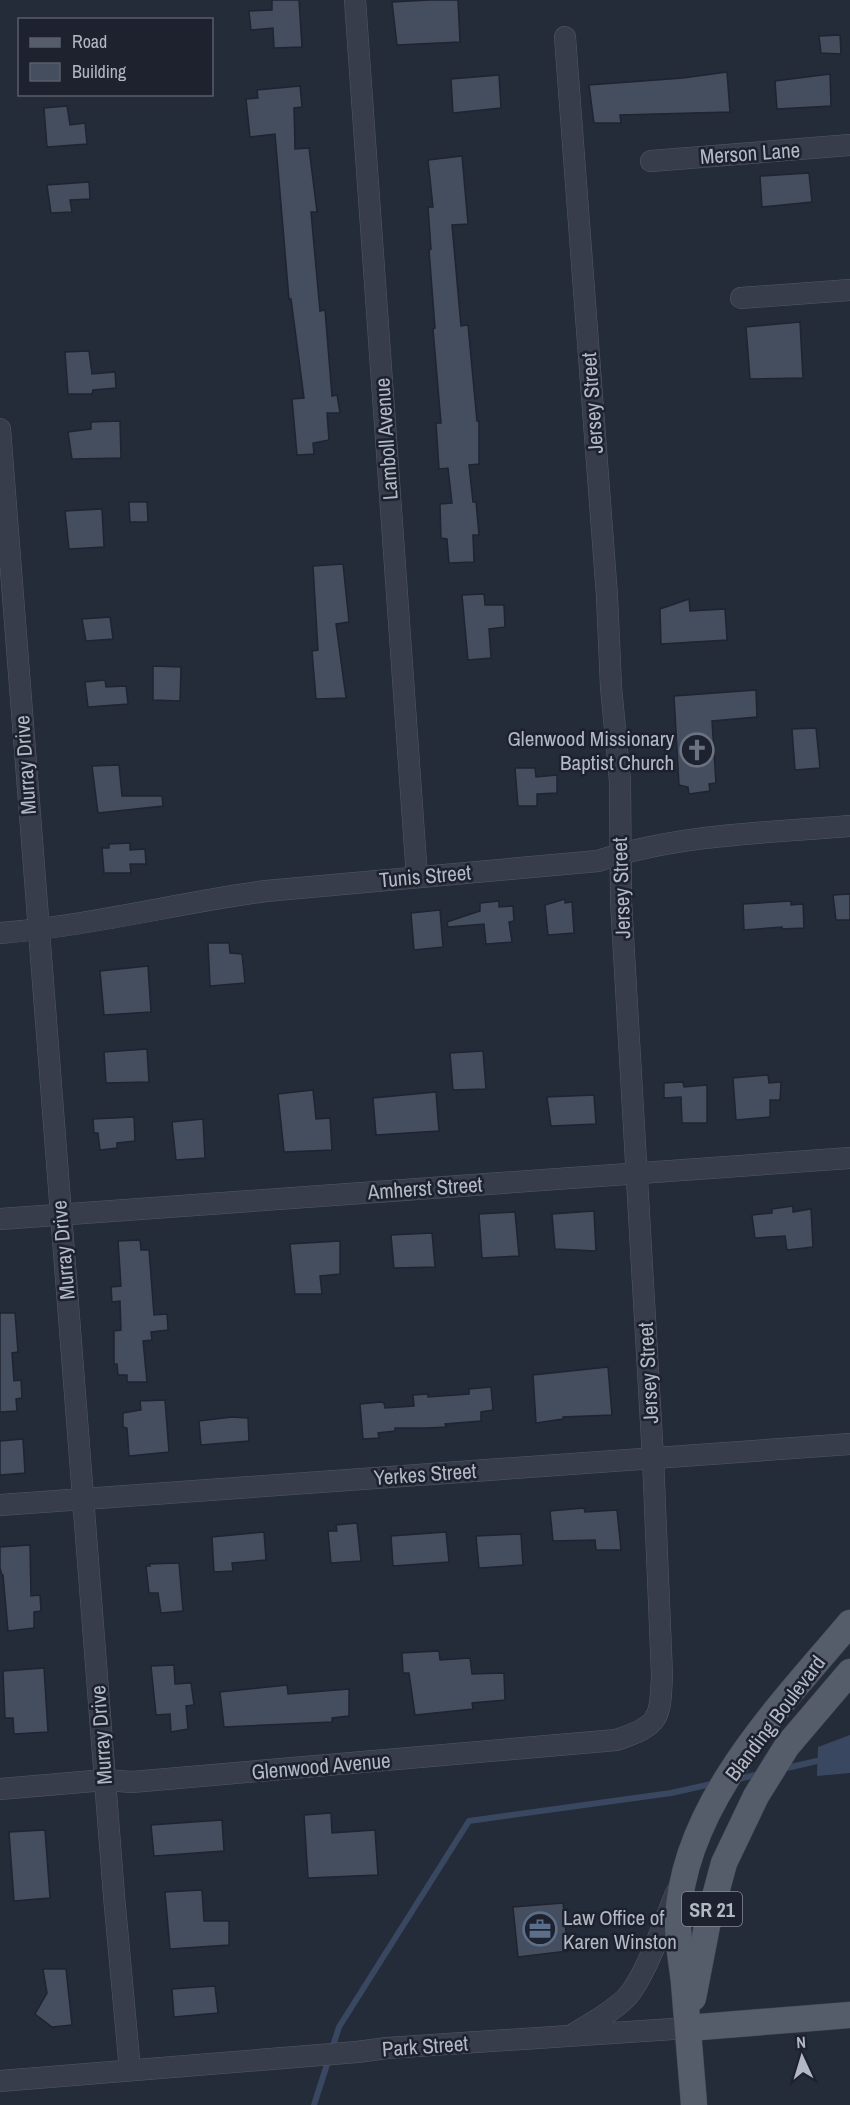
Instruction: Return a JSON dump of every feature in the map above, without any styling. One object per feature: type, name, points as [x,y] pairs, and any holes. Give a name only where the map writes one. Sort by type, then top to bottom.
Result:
[{"type":"main road","name":"Blanding Boulevard","points":[[694,2105],[678,1921],[682,1879],[703,1825],[732,1768],[767,1720],[850,1623]]},
{"type":"main road","name":"Blanding Boulevard","points":[[688,2028],[707,1926],[724,1863],[756,1796],[782,1754],[850,1672]]},
{"type":"main road","name":"Park Street","points":[[688,2028],[850,2015]]},
{"type":"street","name":"Lamboll Avenue","points":[[355,0],[417,877]]},
{"type":"street","name":"Jersey Street","points":[[566,37],[574,172],[607,596],[611,687],[620,781],[620,854],[653,1458],[661,1684],[656,1719],[640,1732]]},
{"type":"street","name":"Merson Lane","points":[[651,161],[850,145]]},
{"type":"street","points":[[741,298],[850,290]]},
{"type":"street","name":"Murray Drive","points":[[0,429],[60,1214],[130,2070]]},
{"type":"street","name":"Tunis Street","points":[[0,933],[38,930],[228,896],[598,861],[620,854],[688,841],[850,826]]},
{"type":"street","name":"Amherst Street","points":[[0,1219],[850,1158]]},
{"type":"street","name":"Yerkes Street","points":[[0,1505],[850,1444]]},
{"type":"street","name":"Glenwood Avenue","points":[[0,1789],[105,1780],[132,1782],[616,1740],[640,1732]]},
{"type":"street","points":[[572,2035],[605,2015],[627,1997],[642,1975],[682,1879]]},
{"type":"street","name":"Park Street","points":[[0,2081],[387,2048],[688,2028]]},
{"type":"water","points":[[850,1735],[850,1773],[817,1776],[818,1747]]},
{"type":"building","points":[[272,0],[299,0],[302,47],[274,48],[273,28],[251,30],[249,11],[272,10]]},
{"type":"building","points":[[458,0],[460,42],[397,45],[392,2]]},
{"type":"building","points":[[840,35],[841,54],[821,53],[819,36]]},
{"type":"building","points":[[727,72],[730,112],[620,115],[621,123],[594,123],[589,85],[683,78]]},
{"type":"building","points":[[830,74],[831,106],[777,109],[775,81]]},
{"type":"building","points":[[499,75],[501,108],[453,113],[451,79]]},
{"type":"building","points":[[300,86],[302,107],[294,108],[295,149],[309,148],[317,212],[311,212],[320,311],[325,310],[332,396],[337,395],[340,413],[327,413],[329,440],[313,443],[314,454],[297,455],[292,399],[304,398],[291,299],[289,299],[275,134],[250,137],[246,99],[258,98],[257,90]]},
{"type":"building","points":[[67,106],[70,125],[85,123],[87,144],[47,147],[44,108]]},
{"type":"building","points":[[462,156],[468,224],[452,225],[461,326],[468,325],[477,421],[479,421],[479,464],[469,465],[479,535],[473,535],[474,562],[449,563],[447,539],[441,538],[440,504],[452,503],[448,468],[439,469],[436,423],[441,423],[429,250],[431,249],[428,207],[433,207],[428,160]]},
{"type":"building","points":[[809,173],[812,202],[762,207],[760,176]]},
{"type":"building","points":[[89,182],[90,199],[70,200],[72,212],[51,213],[47,185]]},
{"type":"building","points":[[800,322],[803,378],[750,379],[746,327]]},
{"type":"building","points":[[89,351],[92,374],[115,372],[116,388],[93,390],[92,394],[68,394],[65,352]]},
{"type":"building","points":[[120,421],[121,458],[72,459],[68,432],[91,429],[91,422]]},
{"type":"building","points":[[129,502],[147,502],[148,522],[130,522]]},
{"type":"building","points":[[102,509],[104,547],[69,549],[65,511]]},
{"type":"building","points":[[343,564],[349,622],[336,624],[346,698],[316,699],[312,651],[318,650],[313,566]]},
{"type":"building","points":[[484,594],[485,605],[504,605],[505,627],[489,629],[491,658],[468,660],[462,595]]},
{"type":"building","points":[[689,599],[690,611],[725,609],[727,640],[661,644],[660,609]]},
{"type":"building","points":[[110,617],[113,639],[86,641],[82,619]]},
{"type":"building","points":[[153,666],[181,667],[180,701],[153,700]]},
{"type":"building","points":[[105,680],[106,687],[126,686],[128,704],[88,707],[85,682]]},
{"type":"building","points":[[756,690],[757,717],[712,721],[716,783],[709,784],[710,791],[689,794],[688,787],[679,785],[674,696]]},
{"type":"building","points":[[816,728],[820,768],[795,770],[792,729]]},
{"type":"building","points":[[119,765],[122,796],[162,796],[163,806],[98,813],[92,766]]},
{"type":"building","points":[[515,768],[535,768],[536,777],[557,775],[557,793],[537,794],[537,806],[518,806]]},
{"type":"building","points":[[130,843],[130,850],[145,849],[146,864],[130,864],[131,873],[104,873],[102,848],[109,848],[109,844]]},
{"type":"building","points":[[850,894],[850,920],[836,920],[833,895]]},
{"type":"building","points":[[565,899],[565,903],[572,902],[574,933],[548,935],[545,905]]},
{"type":"building","points":[[499,901],[499,907],[513,906],[514,921],[509,922],[512,942],[486,944],[484,924],[448,927],[447,922],[480,911],[480,903]]},
{"type":"building","points":[[791,901],[791,905],[803,904],[804,928],[744,930],[743,904]]},
{"type":"building","points":[[440,910],[443,947],[414,950],[411,913]]},
{"type":"building","points":[[208,943],[229,943],[230,953],[242,954],[245,983],[210,986]]},
{"type":"building","points":[[148,966],[151,1012],[104,1015],[100,971]]},
{"type":"building","points":[[147,1049],[149,1082],[106,1083],[104,1052]]},
{"type":"building","points":[[483,1051],[486,1089],[453,1090],[450,1053]]},
{"type":"building","points":[[768,1075],[769,1083],[781,1082],[780,1100],[770,1100],[770,1117],[736,1120],[733,1078]]},
{"type":"building","points":[[683,1082],[684,1087],[707,1085],[707,1123],[682,1123],[681,1097],[664,1098],[664,1083]]},
{"type":"building","points":[[313,1090],[316,1119],[330,1118],[332,1150],[284,1152],[278,1094]]},
{"type":"building","points":[[436,1092],[439,1131],[376,1135],[373,1098]]},
{"type":"building","points":[[594,1095],[596,1124],[551,1126],[547,1097]]},
{"type":"building","points":[[134,1117],[135,1141],[117,1143],[117,1148],[100,1150],[98,1133],[94,1133],[93,1119]]},
{"type":"building","points":[[203,1119],[205,1158],[176,1160],[172,1122]]},
{"type":"building","points":[[793,1206],[793,1212],[811,1209],[813,1247],[787,1250],[785,1236],[755,1238],[752,1215],[772,1213],[772,1209]]},
{"type":"building","points":[[594,1211],[596,1251],[555,1249],[552,1214]]},
{"type":"building","points":[[515,1212],[519,1256],[482,1258],[479,1214]]},
{"type":"building","points":[[432,1233],[435,1267],[394,1268],[391,1235]]},
{"type":"building","points":[[140,1240],[141,1250],[149,1250],[154,1315],[167,1314],[168,1330],[151,1332],[152,1340],[143,1341],[147,1382],[127,1382],[127,1375],[118,1375],[117,1364],[114,1364],[114,1331],[121,1330],[120,1301],[112,1302],[111,1287],[121,1286],[118,1241]]},
{"type":"building","points":[[340,1241],[340,1274],[320,1276],[322,1294],[295,1294],[290,1244]]},
{"type":"building","points":[[0,1313],[15,1313],[18,1352],[12,1353],[14,1381],[21,1380],[22,1398],[16,1399],[17,1411],[0,1412]]},
{"type":"building","points":[[608,1367],[612,1415],[563,1417],[563,1419],[536,1423],[533,1375]]},
{"type":"building","points":[[491,1387],[493,1410],[481,1412],[481,1421],[445,1424],[446,1427],[395,1428],[395,1431],[378,1433],[379,1438],[363,1439],[360,1404],[381,1402],[384,1403],[385,1408],[414,1406],[413,1395],[428,1394],[428,1397],[469,1394],[469,1389]]},
{"type":"building","points":[[165,1400],[169,1452],[129,1456],[127,1428],[123,1427],[123,1413],[141,1410],[140,1401]]},
{"type":"building","points":[[232,1417],[248,1418],[249,1441],[201,1445],[199,1421]]},
{"type":"building","points":[[23,1439],[25,1473],[0,1475],[0,1441]]},
{"type":"building","points":[[584,1508],[585,1512],[617,1510],[621,1550],[596,1550],[595,1540],[553,1541],[550,1511]]},
{"type":"building","points":[[357,1523],[361,1561],[331,1563],[328,1531],[337,1531],[336,1525]]},
{"type":"building","points":[[264,1532],[266,1560],[232,1563],[233,1571],[214,1572],[212,1537]]},
{"type":"building","points":[[446,1532],[449,1562],[393,1566],[391,1536]]},
{"type":"building","points":[[521,1534],[523,1565],[479,1568],[476,1536]]},
{"type":"building","points":[[30,1545],[31,1596],[40,1595],[41,1611],[34,1612],[34,1628],[8,1631],[3,1575],[0,1568],[0,1547]]},
{"type":"building","points":[[179,1563],[183,1611],[161,1613],[158,1593],[149,1593],[146,1566]]},
{"type":"building","points":[[439,1651],[440,1660],[470,1658],[472,1674],[504,1673],[505,1700],[472,1703],[473,1709],[415,1715],[409,1673],[403,1673],[402,1653]]},
{"type":"building","points":[[174,1665],[175,1684],[191,1683],[194,1705],[186,1706],[188,1729],[171,1732],[170,1714],[156,1715],[151,1666]]},
{"type":"building","points":[[44,1668],[48,1732],[14,1734],[13,1718],[5,1718],[3,1671]]},
{"type":"building","points":[[287,1685],[288,1694],[349,1689],[349,1716],[332,1718],[332,1722],[224,1727],[220,1692]]},
{"type":"building","points":[[331,1813],[332,1833],[375,1830],[378,1875],[308,1878],[304,1815]]},
{"type":"building","points":[[222,1820],[224,1851],[154,1856],[151,1825]]},
{"type":"building","points":[[45,1830],[50,1898],[14,1901],[9,1832]]},
{"type":"building","points":[[202,1890],[204,1921],[229,1921],[229,1945],[170,1949],[165,1892]]},
{"type":"building","name":"Law Office of Karen Winston","points":[[563,1903],[568,1951],[518,1957],[513,1907]]},
{"type":"building","points":[[43,1969],[66,1969],[72,2025],[52,2027],[35,2014],[47,1993]]},
{"type":"building","points":[[215,1986],[218,2013],[174,2017],[172,1989]]},
{"type":"waterway","points":[[782,1769],[817,1761]]},
{"type":"waterway","points":[[738,1779],[760,1774]]},
{"type":"waterway","points":[[314,2105],[339,2027],[469,1821],[671,1793],[716,1783]]},
{"type":"place","name":"Glenwood Missionary Baptist Church","points":[[697,750]]},
{"type":"place","name":"Law Office of Karen Winston","points":[[540,1929]]}]
